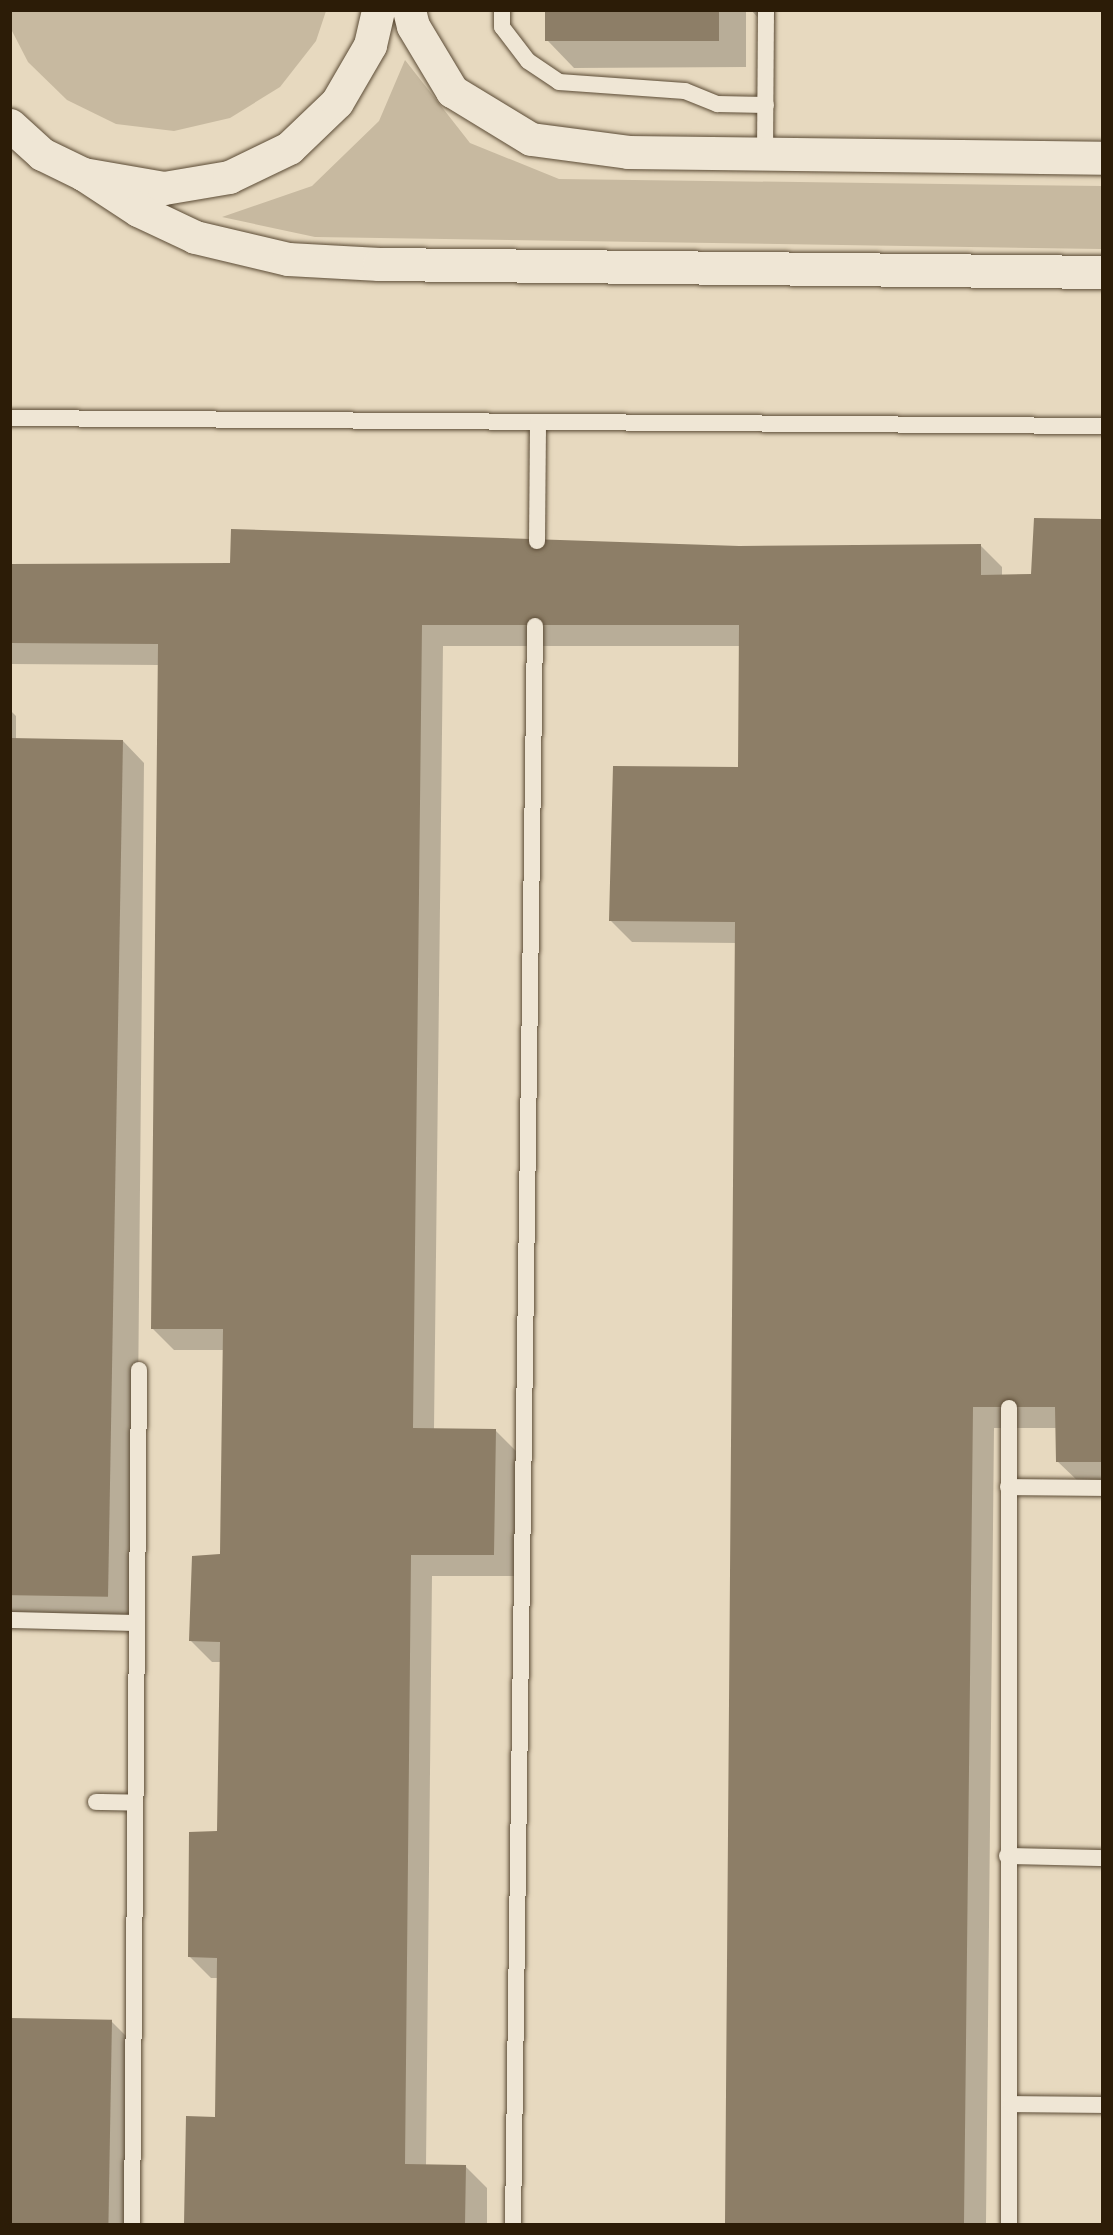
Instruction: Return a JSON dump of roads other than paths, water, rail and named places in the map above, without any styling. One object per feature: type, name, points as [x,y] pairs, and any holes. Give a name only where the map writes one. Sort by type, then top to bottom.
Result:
[{"type":"street","points":[[10,125],[26,155],[83,174],[164,188],[229,177],[289,148],[337,102],[370,45],[378,10]]},
{"type":"street","points":[[409,10],[413,26],[452,91],[531,139],[628,152],[1102,158]]},
{"type":"street","points":[[83,174],[138,210],[195,237],[288,259],[379,264],[1102,272]]},
{"type":"lane","points":[[502,10],[502,27],[528,61],[559,82],[685,91],[717,104],[766,105]]},
{"type":"lane","points":[[765,154],[766,10]]},
{"type":"lane","points":[[10,418],[1102,426]]},
{"type":"lane","points":[[537,541],[538,422]]},
{"type":"lane","points":[[513,2224],[535,626]]},
{"type":"lane","points":[[132,2224],[139,1370]]},
{"type":"lane","points":[[1009,1408],[1007,1856],[1011,2104],[1009,2224]]},
{"type":"lane","points":[[1008,1487],[1102,1488]]},
{"type":"lane","points":[[10,1620],[137,1623]]},
{"type":"lane","points":[[96,1802],[135,1803]]},
{"type":"lane","points":[[1007,1856],[1102,1858]]},
{"type":"lane","points":[[1011,2104],[1102,2105]]}]
